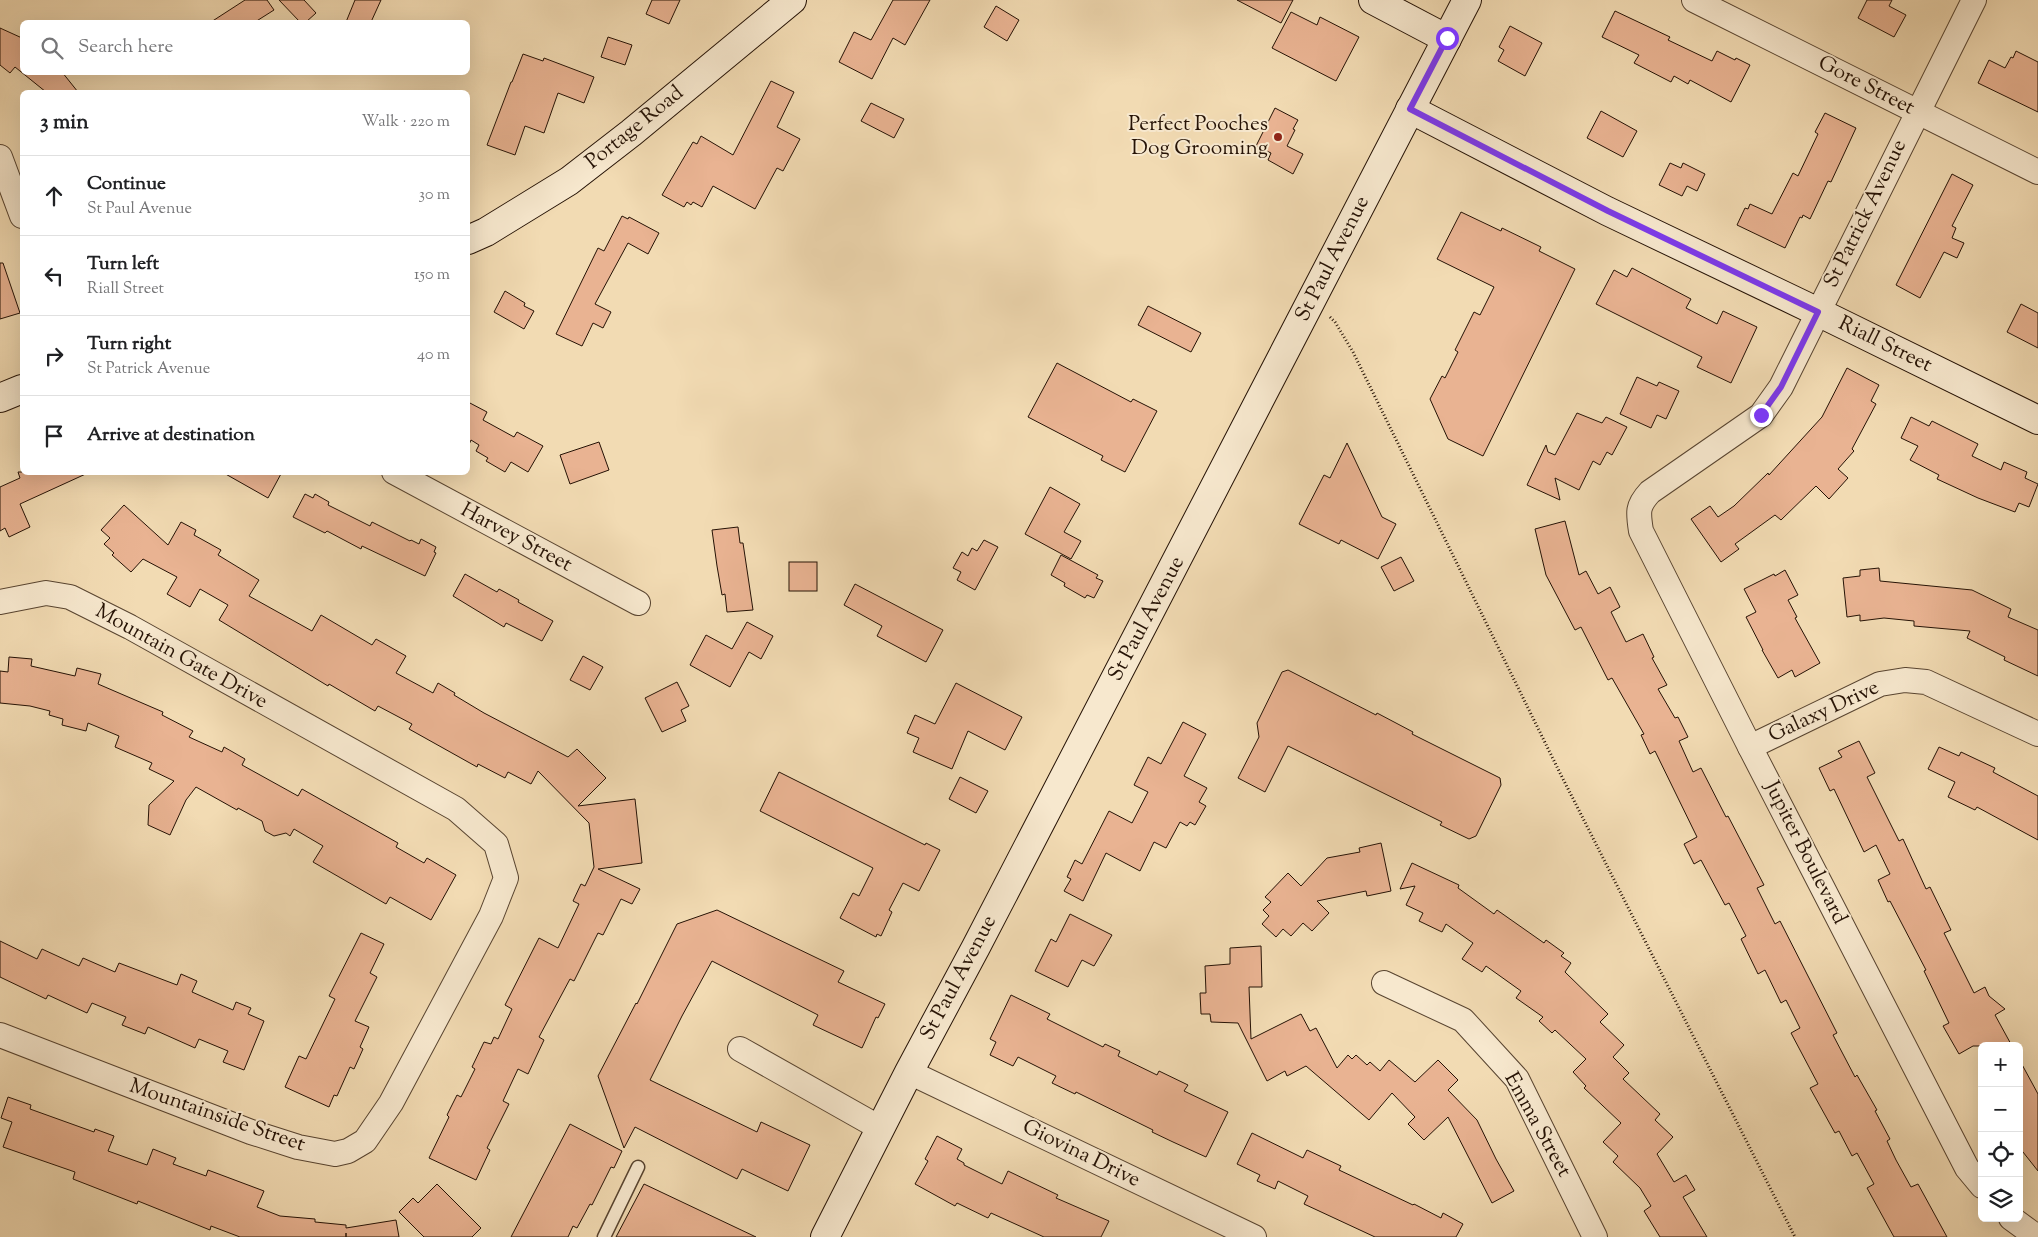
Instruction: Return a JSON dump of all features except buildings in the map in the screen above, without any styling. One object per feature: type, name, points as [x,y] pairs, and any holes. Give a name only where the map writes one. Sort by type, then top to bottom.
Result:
[{"type":"main road","name":"Portage Road","points":[[470,239],[486,232],[569,181],[631,133],[792,0]]},
{"type":"main road","points":[[1373,0],[1447,38]]},
{"type":"main road","name":"St Paul Avenue","points":[[825,1237],[1467,0]]},
{"type":"main road","name":"Riall Street","points":[[1410,109],[1608,211],[2038,420]]},
{"type":"main road","points":[[0,398],[20,390]]},
{"type":"street","name":"Gore Street","points":[[1694,0],[2038,172]]},
{"type":"street","name":"St Patrick Avenue","points":[[1638,516],[1640,503],[1650,492],[1761,415],[1781,387],[1916,112],[1974,0]]},
{"type":"street","points":[[0,158],[20,211]]},
{"type":"street","name":"Harvey Street","points":[[400,475],[638,603]]},
{"type":"street","name":"Jupiter Boulevard","points":[[1638,516],[1641,531],[1750,748],[1967,1168],[1978,1181]]},
{"type":"street","name":"Mountain Gate Drive","points":[[0,602],[46,593],[70,597],[130,627],[354,754],[456,809],[496,844],[506,878],[491,916],[432,1026]]},
{"type":"street","name":"Galaxy Drive","points":[[1750,748],[1880,684],[1905,680],[1926,682],[2038,734]]},
{"type":"street","name":"Emma Street","points":[[1384,983],[1462,1020],[1517,1079],[1593,1236]]},
{"type":"street","name":"Mountainside Street","points":[[0,1036],[251,1132],[298,1147],[335,1154],[348,1151],[365,1141],[391,1104],[432,1026]]},
{"type":"street","points":[[740,1049],[880,1128]]},
{"type":"street","name":"Giovina Drive","points":[[909,1072],[1254,1237]]},
{"type":"street","points":[[2016,1222],[2037,1237]]},
{"type":"lane","points":[[604,1237],[638,1167]]},
{"type":"path","points":[[1312,300],[1335,322],[1354,352],[1558,771],[1795,1237]]},
{"type":"place","name":"Perfect Pooches Dog Grooming","points":[[1278,137]]},
{"type":"route","points":[[1447,38],[1410,109],[1608,211],[1818,312],[1781,387],[1761,415]]}]
